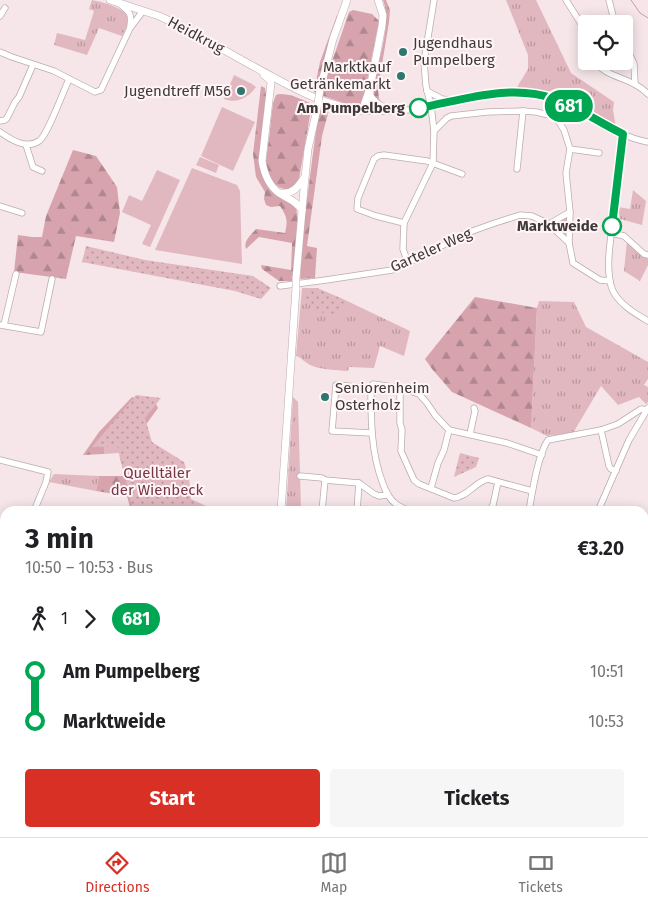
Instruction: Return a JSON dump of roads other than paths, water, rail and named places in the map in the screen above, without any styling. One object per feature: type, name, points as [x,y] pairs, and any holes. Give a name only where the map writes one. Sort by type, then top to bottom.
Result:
[{"type":"main road","name":"Heidkrug","points":[[110,0],[172,22],[254,67],[275,83],[286,84],[321,101],[365,111]]},
{"type":"main road","points":[[365,111],[382,26],[383,15],[378,0]]},
{"type":"main road","points":[[282,506],[296,278],[308,149],[333,40],[348,1]]},
{"type":"main road","points":[[275,83],[269,100],[262,161],[266,178],[272,186],[278,192],[296,202],[302,210]]},
{"type":"main road","points":[[365,111],[370,96],[370,88]]},
{"type":"main road","points":[[370,96],[382,108],[395,111]]},
{"type":"main road","points":[[278,192],[286,193],[295,190],[305,178]]},
{"type":"street","points":[[408,264],[403,249],[404,223],[433,163],[434,131],[424,62],[434,0]]},
{"type":"street","points":[[566,0],[578,20]]},
{"type":"street","points":[[609,0],[613,15]]},
{"type":"street","points":[[119,3],[128,10],[131,16],[130,28]]},
{"type":"street","points":[[0,16],[5,8]]},
{"type":"street","points":[[0,52],[54,71],[95,92],[101,90],[130,28],[143,11]]},
{"type":"street","points":[[633,62],[635,84]]},
{"type":"street","points":[[0,121],[7,118],[19,97],[33,64]]},
{"type":"street","points":[[602,70],[635,84],[648,94]]},
{"type":"street","points":[[0,132],[20,144],[26,145],[38,142],[46,132],[69,79]]},
{"type":"street","points":[[427,92],[442,99],[454,101]]},
{"type":"street","points":[[365,111],[395,111],[485,95],[527,93],[554,99],[623,134],[648,142]]},
{"type":"street","points":[[517,169],[523,111]]},
{"type":"street","points":[[434,131],[451,116],[488,112],[536,112],[549,115],[559,122],[564,130],[570,149],[566,173],[570,212],[569,243],[573,263],[600,280],[610,279]]},
{"type":"street","points":[[623,134],[609,264],[610,279],[612,290],[621,302],[648,321]]},
{"type":"street","points":[[26,145],[33,167],[42,171]]},
{"type":"street","points":[[570,149],[599,153]]},
{"type":"street","points":[[404,223],[357,209],[358,198],[374,158],[384,155],[427,161],[462,174]]},
{"type":"street","points":[[0,206],[22,213]]},
{"type":"street","points":[[549,224],[570,212]]},
{"type":"street","name":"Garteler Weg","points":[[280,286],[392,270],[408,264],[467,233],[517,216],[532,216],[549,224],[569,243]]},
{"type":"street","points":[[612,233],[624,236],[644,254],[648,255]]},
{"type":"street","points":[[16,274],[2,325],[41,332],[52,279]]},
{"type":"street","points":[[372,433],[332,431],[336,385],[400,388],[419,394],[449,430],[507,443],[542,456]]},
{"type":"street","points":[[372,386],[372,433],[377,468],[388,495],[400,506]]},
{"type":"street","points":[[400,388],[401,451],[414,480],[418,484],[454,498],[460,497],[482,481],[488,479],[532,491]]},
{"type":"street","points":[[470,434],[474,408]]},
{"type":"street","points":[[530,506],[532,491],[545,444],[548,440],[601,430],[618,424],[641,409],[647,409]]},
{"type":"street","points":[[600,506],[629,440],[647,409]]},
{"type":"street","points":[[431,488],[449,430]]},
{"type":"street","points":[[601,430],[609,466],[616,471]]},
{"type":"street","points":[[0,460],[48,472],[36,506]]},
{"type":"street","points":[[300,476],[359,483],[374,494],[379,496],[388,495]]},
{"type":"street","points":[[322,506],[325,480]]},
{"type":"street","points":[[492,506],[498,482]]},
{"type":"street","points":[[357,506],[359,483]]},
{"type":"waterway","points":[[631,0],[640,13],[648,18]]},
{"type":"place","name":"Jugendhaus Pumpelberg","points":[[403,52]]},
{"type":"place","name":"Marktkauf Getränkemarkt","points":[[401,76]]},
{"type":"place","name":"Jugendtreff M56","points":[[241,91]]},
{"type":"place","name":"Am Pumpelberg","points":[[419,108]]},
{"type":"place","name":"Marktweide","points":[[612,226]]},
{"type":"place","name":"Seniorenheim Osterholz","points":[[325,397]]},
{"type":"park label","name":"Quelltäler der Wienbeck","points":[[157,482]]}]
